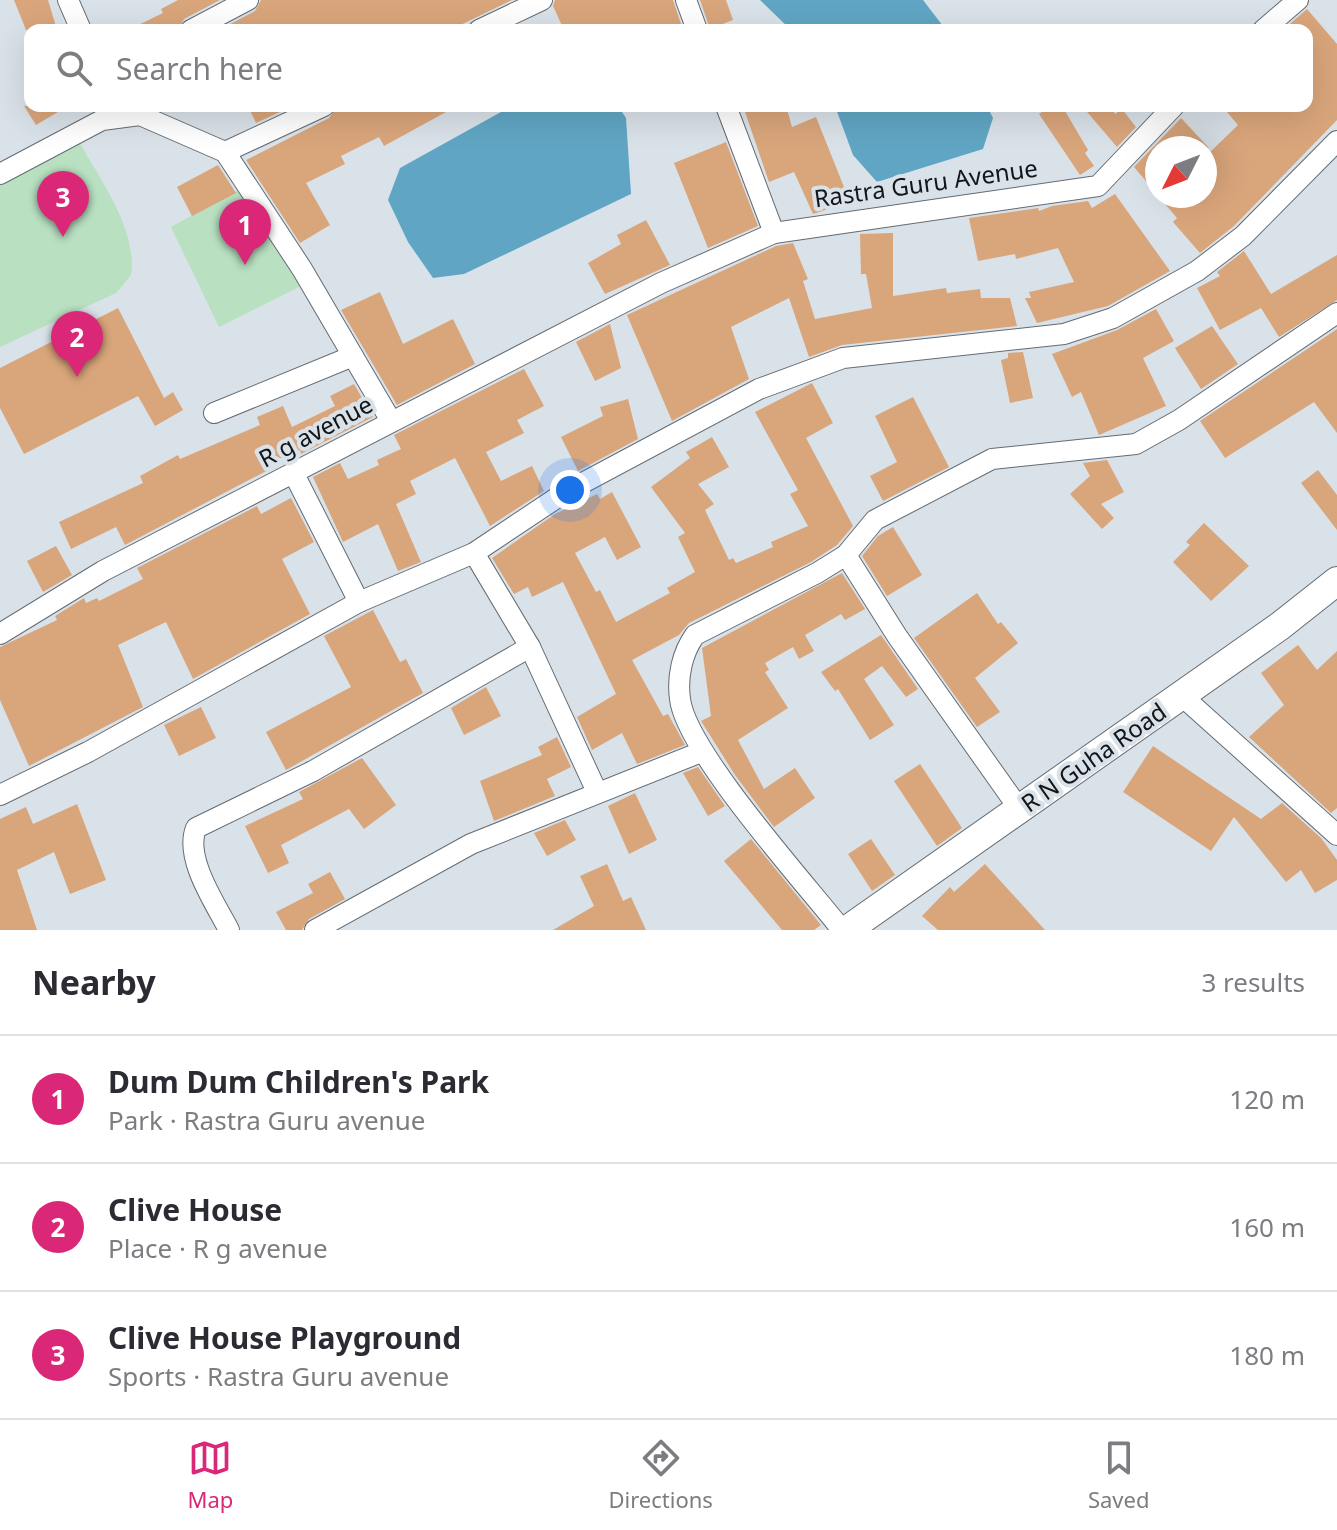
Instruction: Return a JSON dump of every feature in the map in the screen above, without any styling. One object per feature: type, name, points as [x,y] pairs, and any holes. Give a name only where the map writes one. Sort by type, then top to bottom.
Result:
[{"type":"street","points":[[68,0],[78,24]]},
{"type":"street","points":[[202,24],[248,0]]},
{"type":"street","points":[[492,24],[542,0]]},
{"type":"street","points":[[686,0],[695,24]]},
{"type":"street","points":[[1270,24],[1298,0]]},
{"type":"street","points":[[5,164],[116,112],[140,115],[225,152],[391,421]]},
{"type":"street","points":[[225,152],[311,112]]},
{"type":"street","points":[[728,112],[774,233]]},
{"type":"street","name":"Rastra Guru Avenue","points":[[661,283],[774,233],[1098,186],[1168,112]]},
{"type":"street","points":[[0,795],[88,752],[359,602],[474,553],[564,493],[759,389],[843,358],[1064,334],[1113,318],[1197,271],[1243,236],[1337,141]]},
{"type":"street","name":"R g avenue","points":[[0,634],[103,571],[661,283]]},
{"type":"street","points":[[845,930],[701,752],[680,700],[683,651],[695,635],[846,555],[875,520],[992,459],[1136,444],[1179,420],[1337,313]]},
{"type":"street","points":[[214,413],[353,356]]},
{"type":"street","points":[[294,474],[359,602]]},
{"type":"street","points":[[474,553],[530,647],[597,792]]},
{"type":"street","points":[[846,555],[897,636],[1020,810]]},
{"type":"street","name":"R N Guha Road","points":[[845,930],[1182,696],[1337,581]]},
{"type":"street","points":[[229,930],[195,854],[191,839],[196,828],[313,771],[530,647]]},
{"type":"street","points":[[1182,696],[1337,835]]},
{"type":"street","points":[[315,930],[471,844],[701,752]]},
{"type":"green space","points":[[77,138],[123,222],[132,258],[131,275],[116,293],[0,347],[0,185]]},
{"type":"green space","points":[[247,185],[309,282],[219,327],[171,227]]},
{"type":"water","points":[[760,0],[923,0],[941,24],[785,24]]},
{"type":"water","points":[[501,112],[622,112],[626,118],[631,194],[464,274],[433,278],[408,242],[388,200],[400,168]]},
{"type":"water","points":[[837,112],[990,112],[993,118],[983,149],[877,182],[853,155]]},
{"type":"building","points":[[14,0],[48,0],[55,24],[24,25]]},
{"type":"building","points":[[178,0],[220,0],[184,19],[181,24],[140,24],[163,13],[161,9]]},
{"type":"building","points":[[261,0],[512,0],[462,24],[230,24],[255,11]]},
{"type":"building","points":[[555,0],[673,0],[681,24],[561,24],[553,6]]},
{"type":"building","points":[[700,0],[726,0],[733,20],[708,24]]},
{"type":"building","points":[[1307,9],[1337,44],[1337,120],[1234,226],[1200,253],[1173,222],[1177,218],[1168,208],[1217,208],[1217,145],[1238,125],[1227,112],[1313,112],[1313,24],[1290,24]]},
{"type":"building","points":[[28,112],[58,112],[36,125]]},
{"type":"building","points":[[251,112],[280,112],[256,123]]},
{"type":"building","points":[[333,112],[446,112],[384,146],[379,137],[341,156],[345,164],[306,183],[330,225],[300,243],[246,160],[329,118]]},
{"type":"building","points":[[745,112],[788,112],[792,127],[816,117],[850,202],[813,214],[794,172],[769,182]]},
{"type":"building","points":[[1066,112],[1094,166],[1080,175],[1039,114]]},
{"type":"building","points":[[1087,112],[1124,112],[1136,127],[1117,147]]},
{"type":"building","points":[[1181,118],[1198,136],[1164,136]]},
{"type":"building","points":[[726,142],[758,226],[708,248],[674,163]]},
{"type":"building","points":[[1145,156],[1145,180],[1134,167]]},
{"type":"building","points":[[218,165],[236,193],[192,216],[177,187]]},
{"type":"building","points":[[1115,194],[1170,271],[1108,306],[1037,323],[1025,298],[1031,298],[1029,292],[1074,282],[1058,248],[1016,259],[1015,254],[978,261],[969,218],[1038,208],[1039,211],[1088,201],[1092,208]]},
{"type":"building","points":[[646,220],[670,265],[605,294],[588,263],[621,244],[617,235]]},
{"type":"building","points":[[893,233],[893,296],[946,288],[947,293],[980,289],[981,298],[1010,298],[1017,326],[842,345],[809,357],[789,298],[731,327],[749,379],[672,421],[627,315],[776,246],[793,243],[808,279],[803,281],[815,319],[872,308],[866,274],[861,274],[860,234]]},
{"type":"building","points":[[1244,251],[1271,294],[1337,255],[1337,300],[1279,337],[1261,308],[1220,330],[1197,288],[1220,276],[1217,272]]},
{"type":"building","points":[[380,292],[403,344],[453,319],[475,364],[397,405],[341,310]]},
{"type":"building","points":[[118,308],[164,398],[173,392],[183,410],[155,426],[138,396],[24,454],[0,408],[0,368]]},
{"type":"building","points":[[1156,309],[1174,341],[1143,358],[1166,406],[1099,435],[1081,392],[1072,397],[1052,354],[1117,330]]},
{"type":"building","points":[[610,324],[621,368],[595,381],[576,342]]},
{"type":"building","points":[[1212,326],[1238,364],[1201,389],[1175,348]]},
{"type":"building","points":[[1337,329],[1337,433],[1314,402],[1225,458],[1200,421]]},
{"type":"building","points":[[1023,352],[1033,398],[1010,403],[1001,360],[1008,358],[1008,353]]},
{"type":"building","points":[[524,369],[544,406],[517,420],[524,433],[486,452],[501,481],[532,466],[544,491],[490,526],[455,458],[410,481],[416,494],[396,504],[421,562],[398,571],[378,524],[343,542],[313,477],[340,463],[348,479],[379,465],[377,460],[401,449],[394,435]]},
{"type":"building","points":[[812,383],[833,423],[806,438],[853,526],[837,545],[811,562],[689,623],[679,635],[632,660],[663,716],[668,714],[685,745],[637,764],[622,733],[592,750],[577,717],[616,694],[563,582],[532,597],[528,587],[514,594],[492,558],[555,514],[597,494],[600,499],[612,492],[641,547],[617,560],[605,537],[575,553],[596,592],[600,590],[616,622],[670,593],[667,588],[695,572],[678,537],[685,533],[651,487],[690,458],[686,452],[712,437],[729,467],[698,484],[714,504],[705,510],[729,560],[733,558],[736,563],[773,547],[771,542],[808,526],[790,494],[798,490],[755,412]]},
{"type":"building","points":[[354,384],[373,417],[301,454],[300,450],[267,464],[270,469],[125,545],[116,527],[71,549],[59,522],[143,483],[140,476],[178,455],[180,459],[260,425],[257,417],[283,406],[292,427],[335,406],[330,396]]},
{"type":"building","points":[[913,397],[949,467],[883,501],[870,476],[897,462],[875,416]]},
{"type":"building","points":[[628,399],[638,439],[578,471],[561,437],[603,416],[600,407]]},
{"type":"building","points":[[1107,460],[1124,492],[1101,504],[1114,518],[1102,529],[1070,494],[1090,476],[1083,463]]},
{"type":"building","points":[[1318,470],[1337,495],[1337,530],[1301,483]]},
{"type":"building","points":[[291,498],[314,542],[282,559],[310,614],[193,679],[166,622],[118,645],[143,707],[29,766],[0,700],[0,647],[57,620],[55,616],[84,598],[86,603],[97,598],[99,601],[143,579],[137,568],[257,506],[261,514]]},
{"type":"building","points":[[1204,523],[1249,566],[1211,601],[1173,562],[1190,545],[1186,542]]},
{"type":"building","points":[[893,527],[922,575],[887,596],[862,556],[878,536]]},
{"type":"building","points":[[56,546],[72,575],[43,592],[27,561]]},
{"type":"building","points":[[842,573],[865,609],[845,620],[841,614],[805,635],[814,651],[799,659],[793,647],[765,663],[769,670],[765,672],[788,708],[738,740],[764,789],[795,768],[815,798],[774,827],[735,775],[701,721],[711,716],[702,648]]},
{"type":"building","points":[[977,593],[998,624],[1001,622],[1018,643],[975,678],[1000,712],[977,727],[914,638]]},
{"type":"building","points":[[373,610],[400,662],[406,659],[423,693],[286,770],[266,732],[351,687],[324,636]]},
{"type":"building","points":[[881,635],[918,689],[906,697],[882,666],[864,679],[894,725],[870,740],[838,689],[835,691],[821,672]]},
{"type":"building","points":[[1298,645],[1317,670],[1337,651],[1337,808],[1331,813],[1249,737],[1284,705],[1261,673]]},
{"type":"building","points":[[486,687],[501,716],[464,735],[451,708]]},
{"type":"building","points":[[201,707],[216,738],[179,756],[164,725]]},
{"type":"building","points":[[557,737],[571,767],[547,779],[555,796],[494,821],[480,781],[542,755],[538,747]]},
{"type":"building","points":[[1153,746],[1261,819],[1282,803],[1321,838],[1337,860],[1337,880],[1315,893],[1301,870],[1286,882],[1234,817],[1211,851],[1123,792]]},
{"type":"building","points":[[362,758],[396,805],[364,829],[349,809],[281,845],[289,863],[268,873],[245,826],[303,799],[299,792]]},
{"type":"building","points":[[920,764],[962,828],[937,846],[894,781]]},
{"type":"building","points":[[698,767],[725,806],[708,816],[683,773]]},
{"type":"building","points":[[635,793],[657,840],[629,854],[608,806]]},
{"type":"building","points":[[77,804],[106,880],[70,894],[54,852],[17,870],[37,930],[0,930],[0,819],[26,807],[33,824]]},
{"type":"building","points":[[565,820],[576,840],[547,856],[534,833]]},
{"type":"building","points":[[751,839],[821,925],[814,930],[782,930],[724,861]]},
{"type":"building","points":[[871,839],[895,875],[872,891],[848,854]]},
{"type":"building","points":[[607,864],[623,901],[631,897],[646,930],[553,930],[594,906],[580,876]]},
{"type":"building","points":[[985,864],[1045,930],[938,930],[922,916],[950,887],[954,892]]},
{"type":"building","points":[[330,872],[345,899],[309,919],[302,930],[286,930],[276,912],[313,893],[308,884]]},
{"type":"place","name":"Clive House Playground","points":[[63,237]]},
{"type":"place","name":"Dum Dum Children's Park","points":[[245,265]]},
{"type":"place","name":"Clive House","points":[[77,377]]}]
